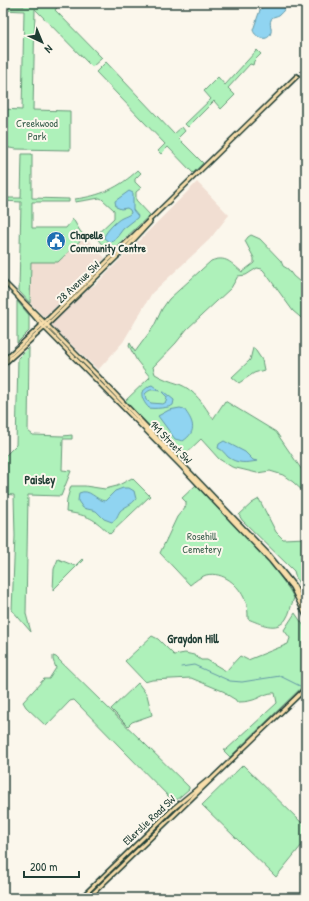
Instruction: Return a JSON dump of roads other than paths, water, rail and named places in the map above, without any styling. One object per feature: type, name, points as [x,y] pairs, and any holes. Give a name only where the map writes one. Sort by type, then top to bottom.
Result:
[{"type":"main road","name":"28 Avenue SW","points":[[3,365],[161,208],[297,76]]},
{"type":"main road","name":"28 Avenue SW","points":[[3,361],[113,261],[133,241],[161,208]]},
{"type":"main road","points":[[113,261],[116,255],[136,233]]},
{"type":"main road","name":"141 Street SW","points":[[3,281],[271,561],[292,588],[306,616]]},
{"type":"main road","name":"141 Street SW","points":[[45,324],[115,392],[269,555],[294,586],[306,610]]},
{"type":"main road","name":"Ellerslie Road SW","points":[[88,898],[306,688]]},
{"type":"main road","name":"Ellerslie Road SW","points":[[81,898],[174,808],[216,775]]},
{"type":"water","points":[[266,3],[289,3],[279,15],[271,19],[270,35],[262,38],[256,35],[253,30],[260,10]]},
{"type":"water","points":[[129,191],[133,193],[133,210],[138,216],[123,229],[114,241],[109,242],[104,238],[108,230],[117,221],[131,213],[127,208],[121,209],[116,207],[115,201]]},
{"type":"water","points":[[152,385],[160,391],[149,391],[145,394],[146,400],[151,403],[163,404],[166,402],[167,397],[162,392],[164,392],[174,400],[173,405],[165,408],[149,408],[144,401],[142,392]]},
{"type":"water","points":[[180,408],[184,409],[192,422],[191,433],[183,441],[175,439],[158,416],[169,410]]},
{"type":"water","points":[[224,441],[245,452],[253,460],[257,461],[242,462],[231,459],[218,448],[219,444]]},
{"type":"water","points":[[123,488],[129,488],[134,491],[136,499],[133,503],[120,511],[116,519],[112,522],[104,519],[96,511],[83,508],[78,501],[79,493],[86,492],[105,501],[115,491]]},
{"type":"waterway","points":[[181,667],[194,665],[230,681],[242,682],[280,676],[300,686]]},
{"type":"place","name":"Chapelle Community Centre","points":[[56,241]]},
{"type":"district","name":"Paisley","points":[[40,479]]},
{"type":"district","name":"Graydon Hill","points":[[193,638]]},
{"type":"park label","name":"Creekwood Park","points":[[37,129]]},
{"type":"park label","name":"Rosehill Cemetery","points":[[202,542]]}]
